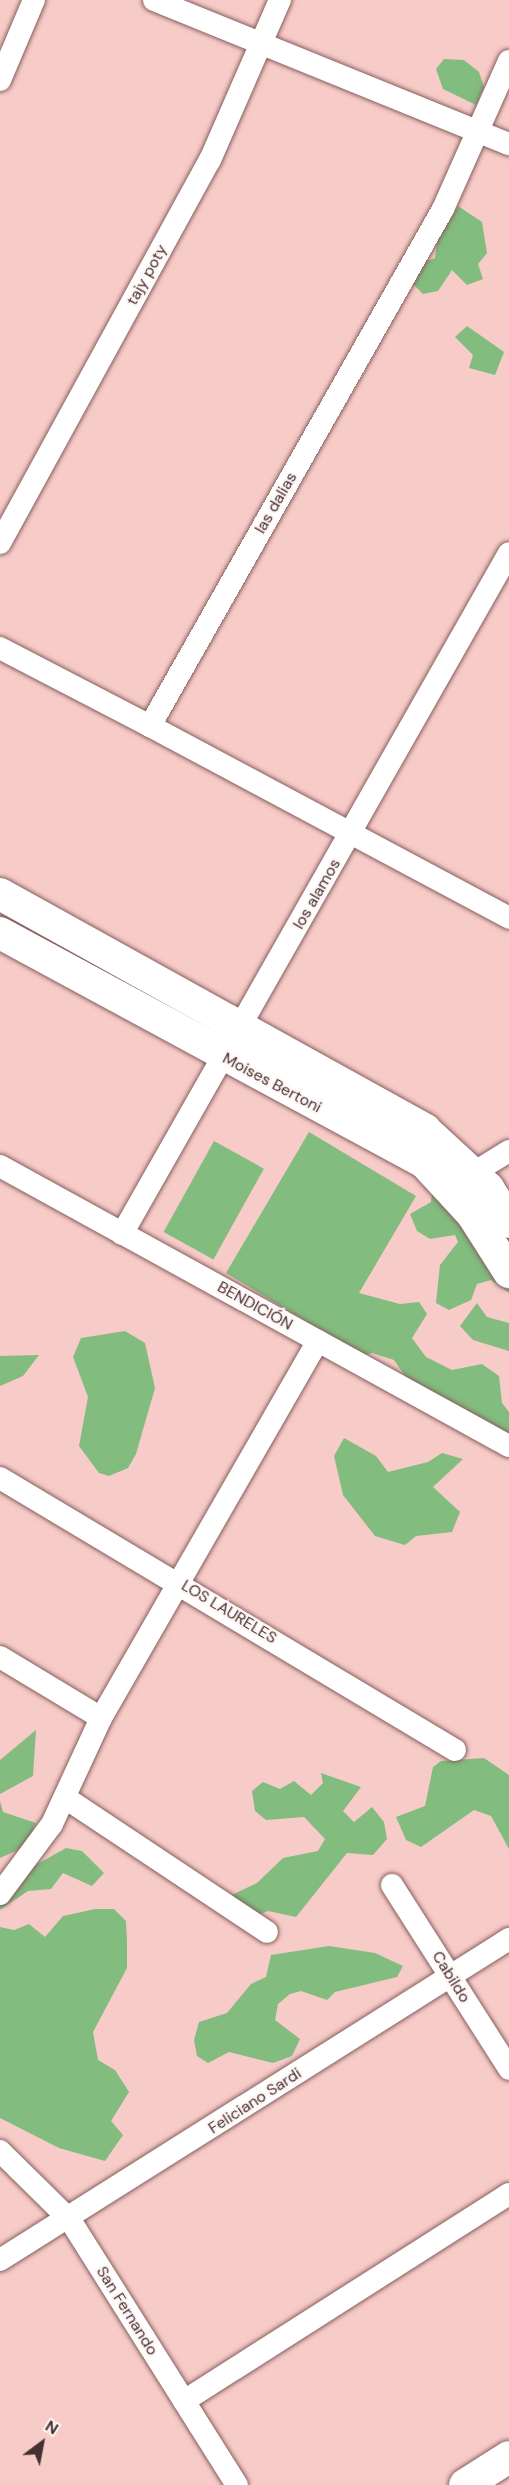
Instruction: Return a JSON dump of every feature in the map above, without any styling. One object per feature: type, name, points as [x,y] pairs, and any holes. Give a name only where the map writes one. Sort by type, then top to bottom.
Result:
[{"type":"street","points":[[0,80],[34,0]]},
{"type":"street","points":[[154,0],[261,40],[509,144]]},
{"type":"street","name":"tajy poty","points":[[0,543],[210,160],[280,0]]},
{"type":"street","name":"las dalias","points":[[150,726],[443,209],[480,131],[509,60]]},
{"type":"street","name":"los alamos","points":[[122,1234],[226,1058],[239,1026],[352,833],[509,553]]},
{"type":"street","points":[[0,648],[509,918]]},
{"type":"street","name":"Moises Bertoni","points":[[0,894],[425,1130],[461,1180],[509,1272]]},
{"type":"street","name":"Moises Bertoni","points":[[0,933],[226,1058],[461,1180],[509,1222]]},
{"type":"street","points":[[461,1180],[509,1151]]},
{"type":"street","name":"BENDICIÓN","points":[[0,1167],[509,1446]]},
{"type":"street","points":[[0,1893],[33,1854],[67,1799],[100,1718],[181,1583],[318,1341]]},
{"type":"street","name":"LOS LAURELES","points":[[0,1478],[181,1583],[456,1750]]},
{"type":"street","points":[[0,1657],[100,1718]]},
{"type":"street","points":[[67,1799],[267,1932]]},
{"type":"street","name":"Cabildo","points":[[392,1885],[509,2069]]},
{"type":"street","name":"Feliciano Sardi","points":[[0,2260],[70,2220],[509,1939]]},
{"type":"street","name":"San Fernando","points":[[0,2151],[70,2220],[237,2485]]},
{"type":"street","points":[[184,2401],[509,2194]]},
{"type":"street","points":[[465,2485],[509,2457]]},
{"type":"green space","points":[[444,59],[464,60],[479,72],[484,87],[476,105],[443,89],[436,69]]},
{"type":"green space","points":[[458,206],[482,222],[487,253],[478,264],[483,279],[467,285],[452,270],[438,291],[423,294],[413,284],[419,264],[435,258],[437,242]]},
{"type":"green space","points":[[467,326],[504,352],[495,375],[469,368],[473,355],[455,337]]},
{"type":"green space","points":[[309,1132],[416,1196],[359,1293],[400,1304],[419,1302],[427,1314],[412,1338],[426,1357],[452,1370],[482,1364],[499,1376],[502,1403],[509,1412],[509,1456],[409,1382],[394,1360],[372,1353],[351,1359],[332,1337],[226,1273]]},
{"type":"green space","points":[[214,1141],[264,1169],[213,1260],[164,1232]]},
{"type":"green space","points":[[432,1194],[509,1268],[509,1293],[491,1280],[477,1284],[471,1300],[449,1310],[436,1303],[440,1265],[458,1242],[455,1235],[430,1239],[417,1231],[410,1214],[431,1202]]},
{"type":"green space","points":[[477,1303],[487,1317],[509,1323],[509,1351],[473,1340],[460,1326]]},
{"type":"green space","points":[[125,1331],[145,1343],[155,1388],[136,1454],[128,1468],[109,1476],[99,1473],[79,1446],[88,1397],[73,1357],[81,1338]]},
{"type":"green space","points":[[39,1355],[23,1376],[0,1386],[0,1356]]},
{"type":"green space","points":[[344,1438],[376,1456],[388,1472],[428,1462],[442,1453],[463,1459],[433,1487],[460,1512],[452,1532],[416,1536],[405,1545],[375,1536],[343,1495],[334,1456]]},
{"type":"green space","points":[[36,1730],[33,1776],[0,1794],[0,1760]]},
{"type":"green space","points":[[484,1758],[509,1775],[509,1849],[491,1816],[474,1810],[421,1847],[406,1840],[396,1817],[425,1806],[433,1767],[441,1761]]},
{"type":"green space","points":[[321,1773],[361,1787],[343,1811],[354,1822],[372,1807],[384,1822],[387,1839],[373,1855],[347,1853],[296,1917],[268,1911],[249,1918],[223,1899],[257,1883],[283,1858],[318,1851],[325,1839],[304,1817],[266,1820],[255,1811],[252,1791],[263,1782],[280,1789],[294,1781],[311,1795],[323,1783]]},
{"type":"green space","points":[[0,1801],[3,1812],[36,1823],[25,1847],[0,1858]]},
{"type":"green space","points":[[66,1848],[82,1851],[104,1873],[92,1886],[63,1873],[51,1889],[28,1891],[0,1910],[0,1885]]},
{"type":"green space","points":[[95,1909],[114,1909],[126,1921],[127,1941],[127,1968],[93,2032],[98,2060],[115,2070],[129,2092],[111,2121],[123,2135],[105,2161],[59,2148],[0,2118],[0,1927],[14,1930],[29,1924],[45,1937],[63,1916]]},
{"type":"green space","points":[[329,1946],[375,1953],[403,1966],[397,1977],[335,1992],[327,2000],[301,1991],[290,1994],[278,2004],[275,2020],[300,2039],[292,2056],[273,2063],[229,2052],[208,2063],[197,2056],[194,2040],[199,2022],[227,2013],[251,1984],[266,1977],[271,1955]]}]
